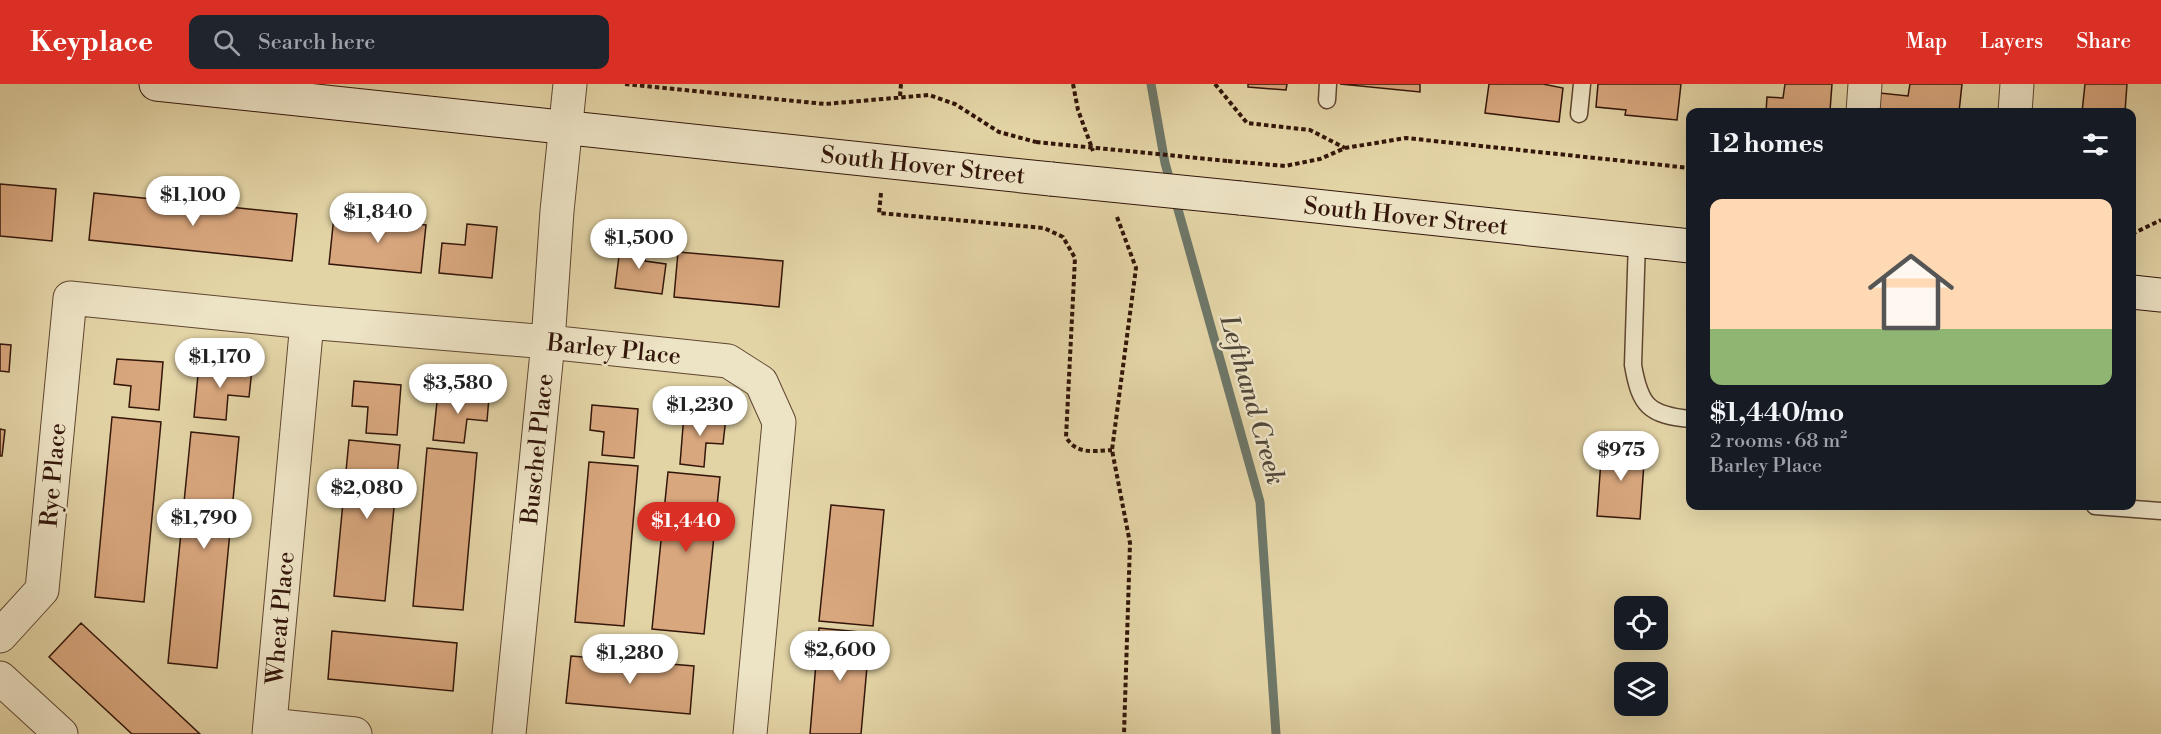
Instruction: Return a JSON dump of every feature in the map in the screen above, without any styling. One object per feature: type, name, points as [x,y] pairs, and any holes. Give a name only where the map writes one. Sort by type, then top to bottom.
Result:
[{"type":"street","name":"South Hover Street","points":[[156,84],[1686,246]]},
{"type":"street","name":"Buschel Place","points":[[509,734],[548,342],[570,84]]},
{"type":"street","points":[[1863,108],[1865,84]]},
{"type":"street","points":[[2015,108],[2017,84]]},
{"type":"street","points":[[2136,292],[2161,295]]},
{"type":"street","name":"Barley Place","points":[[69,298],[728,361],[761,382],[779,422],[750,734]]},
{"type":"street","name":"Rye Place","points":[[0,636],[42,590],[69,298]]},
{"type":"street","name":"Wheat Place","points":[[270,730],[307,322]]},
{"type":"street","points":[[0,678],[61,734]]},
{"type":"street","points":[[270,730],[355,734]]},
{"type":"lane","points":[[1579,114],[1582,84]]},
{"type":"lane","points":[[1637,240],[1633,365],[1636,386],[1650,409],[1658,414],[1686,418]]},
{"type":"lane","points":[[2136,509],[2161,511]]},
{"type":"path","points":[[625,84],[825,104],[929,95],[955,104],[999,132],[1036,141],[1285,166],[1320,159],[1345,148],[1406,138],[1686,168]]},
{"type":"path","points":[[900,84],[900,96]]},
{"type":"path","points":[[1073,84],[1078,111],[1093,153]]},
{"type":"path","points":[[1215,84],[1247,123],[1310,130],[1345,148]]},
{"type":"path","points":[[884,161],[879,213],[1044,228],[1063,237],[1075,258],[1066,437],[1072,447],[1083,451],[1112,450]]},
{"type":"path","points":[[1117,216],[1136,268],[1112,450],[1130,543],[1124,734]]},
{"type":"path","points":[[2136,232],[2161,220]]},
{"type":"building","points":[[1248,84],[1287,84],[1286,90],[1248,87]]},
{"type":"building","points":[[1340,84],[1420,84],[1420,92]]},
{"type":"building","points":[[1489,84],[1543,84],[1563,88],[1559,122],[1485,113]]},
{"type":"building","points":[[1598,84],[1681,84],[1677,120],[1625,115],[1626,110],[1596,107]]},
{"type":"building","points":[[1785,84],[1832,84],[1830,108],[1766,108],[1767,97],[1783,98]]},
{"type":"building","points":[[1910,84],[1962,84],[1959,108],[1878,108],[1880,93],[1908,96]]},
{"type":"building","points":[[2085,84],[2127,84],[2125,108],[2082,108]]},
{"type":"building","points":[[0,184],[56,189],[52,241],[0,236]]},
{"type":"building","points":[[94,193],[297,214],[292,261],[89,240]]},
{"type":"building","points":[[334,216],[426,225],[421,273],[329,264]]},
{"type":"building","points":[[467,224],[497,227],[492,278],[439,273],[442,243],[465,245]]},
{"type":"building","points":[[621,240],[647,243],[645,261],[666,264],[662,294],[615,288]]},
{"type":"building","points":[[678,252],[783,261],[779,307],[674,297]]},
{"type":"building","points":[[0,344],[11,345],[9,372],[0,371]]},
{"type":"building","points":[[117,359],[163,362],[159,410],[129,407],[131,386],[114,384]]},
{"type":"building","points":[[199,364],[252,369],[249,397],[228,395],[226,420],[194,417]]},
{"type":"building","points":[[354,381],[401,385],[397,435],[366,433],[368,407],[352,406]]},
{"type":"building","points":[[438,392],[489,397],[487,421],[467,419],[464,443],[433,440]]},
{"type":"building","points":[[592,405],[638,409],[634,458],[602,455],[604,432],[590,430]]},
{"type":"building","points":[[684,414],[726,417],[723,444],[706,443],[704,467],[680,464]]},
{"type":"building","points":[[112,417],[161,422],[144,602],[95,597]]},
{"type":"building","points":[[0,429],[5,430],[2,456],[0,456]]},
{"type":"building","points":[[191,432],[239,437],[217,668],[168,663]]},
{"type":"building","points":[[349,440],[400,445],[385,601],[334,596]]},
{"type":"building","points":[[1602,446],[1645,449],[1640,519],[1597,516]]},
{"type":"building","points":[[427,448],[477,453],[463,610],[413,606]]},
{"type":"building","points":[[589,462],[638,466],[624,626],[575,622]]},
{"type":"building","points":[[668,472],[720,477],[704,634],[652,629]]},
{"type":"building","points":[[831,505],[884,510],[873,626],[819,621]]},
{"type":"building","points":[[81,623],[200,734],[132,734],[49,657]]},
{"type":"building","points":[[819,628],[870,633],[861,734],[810,734]]},
{"type":"building","points":[[332,631],[457,643],[453,691],[328,679]]},
{"type":"building","points":[[571,656],[694,666],[690,714],[566,703]]},
{"type":"waterway","name":"Lefthand Creek","points":[[1151,84],[1165,163],[1260,502],[1276,734]]}]
